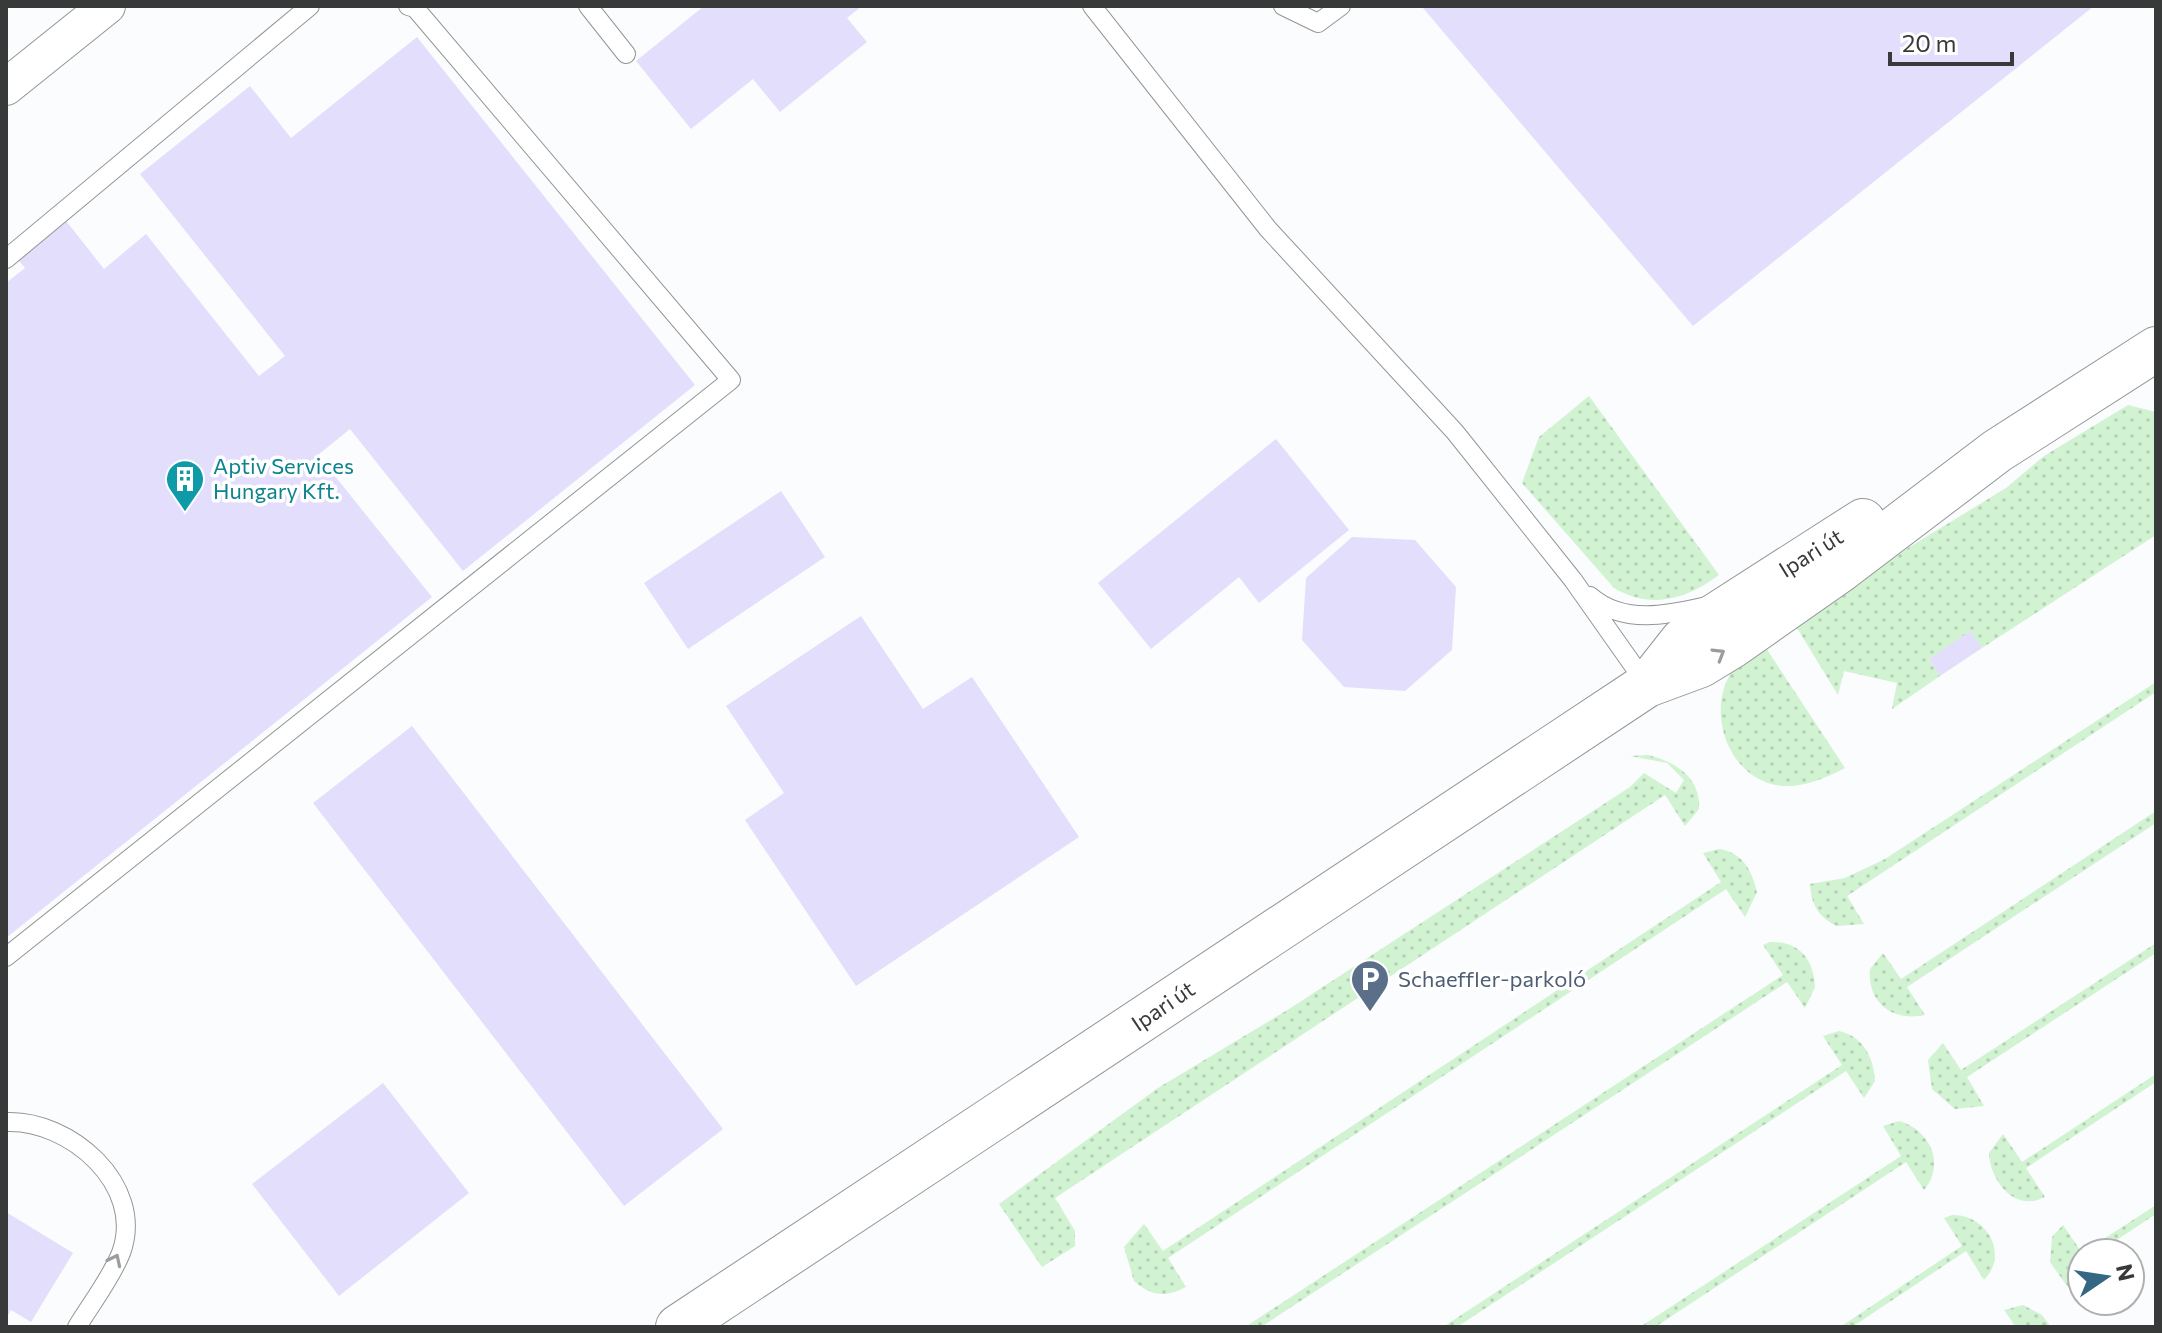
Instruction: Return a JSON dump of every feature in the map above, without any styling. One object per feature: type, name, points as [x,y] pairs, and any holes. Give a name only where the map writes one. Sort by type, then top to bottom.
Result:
[{"type":"street","points":[[6,87],[107,6]]},
{"type":"street","name":"Ipari út","points":[[678,1327],[1647,685],[1701,665],[1732,646],[1851,562],[1997,451],[2156,349]]},
{"type":"street","name":"Ipari út","points":[[1647,685],[1682,641],[1749,592],[1891,504],[1997,451]]},
{"type":"lane","points":[[6,259],[310,6]]},
{"type":"lane","points":[[6,957],[731,380],[415,8],[408,6]]},
{"type":"lane","points":[[1092,6],[1268,229],[1455,432],[1573,580],[1647,685]]},
{"type":"lane","points":[[1283,6],[1318,23],[1341,6]]},
{"type":"lane","points":[[593,8],[626,54]]},
{"type":"lane","points":[[1573,580],[1596,601],[1636,616],[1685,611],[1749,592]]},
{"type":"lane","points":[[6,1122],[22,1121],[82,1146],[109,1174],[125,1213],[121,1252],[77,1327]]},
{"type":"green space","points":[[1589,396],[1719,575],[1694,590],[1668,599],[1642,599],[1628,595],[1614,588],[1522,483],[1539,437]]},
{"type":"green space","points":[[2128,405],[2156,412],[2156,535],[1982,648],[1970,632],[1929,659],[1940,676],[1892,709],[1897,683],[1844,671],[1838,695],[1797,628],[1908,548],[2006,488],[2044,456]]},
{"type":"green space","points":[[1762,642],[1845,768],[1808,783],[1778,785],[1753,775],[1731,751],[1721,720],[1724,688],[1738,664]]},
{"type":"green space","points":[[2156,682],[2156,692],[1847,896],[1864,924],[1837,926],[1817,909],[1810,884],[1845,878],[1885,859]]},
{"type":"green space","points":[[1648,755],[1677,767],[1696,788],[1699,809],[1685,826],[1665,795],[1055,1198],[1075,1231],[1075,1246],[1042,1267],[999,1204],[1158,1088],[1289,1009],[1630,787],[1644,773],[1676,793],[1684,780],[1667,763],[1630,756]]},
{"type":"green space","points":[[2156,811],[2156,823],[1907,987],[1925,1015],[1902,1016],[1884,1007],[1878,1000],[1870,981],[1870,969],[1883,953],[1901,979]]},
{"type":"green space","points":[[1720,849],[1735,854],[1752,877],[1757,892],[1745,917],[1726,889],[1168,1258],[1186,1287],[1159,1294],[1146,1290],[1134,1281],[1124,1247],[1144,1224],[1163,1251],[1721,882],[1703,853]]},
{"type":"green space","points":[[1770,942],[1797,948],[1808,960],[1815,987],[1805,1008],[1787,982],[1261,1327],[1245,1327],[1783,975],[1763,945]]},
{"type":"green space","points":[[2156,943],[2156,953],[1967,1077],[1984,1106],[1955,1109],[1932,1089],[1928,1060],[1943,1043],[1961,1070]]},
{"type":"green space","points":[[1839,1031],[1861,1043],[1872,1064],[1875,1081],[1864,1098],[1846,1071],[1457,1327],[1443,1327],[1842,1065],[1823,1036]]},
{"type":"green space","points":[[2156,1074],[2156,1082],[2026,1168],[2045,1197],[2024,1201],[2006,1192],[1999,1183],[1990,1164],[1989,1153],[2003,1134],[2022,1162]]},
{"type":"green space","points":[[1899,1121],[1919,1132],[1931,1149],[1934,1170],[1924,1190],[1906,1162],[1655,1327],[1640,1327],[1901,1156],[1883,1126]]},
{"type":"green space","points":[[2156,1205],[2156,1214],[2121,1237],[2107,1237]]},
{"type":"green space","points":[[1952,1215],[1975,1221],[1990,1237],[1995,1259],[1984,1280],[1966,1251],[1852,1327],[1840,1327],[1962,1246],[1944,1218]]},
{"type":"green space","points":[[2063,1225],[2071,1237],[2066,1237],[2066,1285],[2050,1262],[2052,1237]]},
{"type":"green space","points":[[2023,1305],[2042,1315],[2051,1327],[2016,1327],[2004,1310]]},
{"type":"building","points":[[704,6],[862,6],[847,18],[867,42],[780,112],[753,79],[691,129],[636,61]]},
{"type":"building","points":[[2094,6],[1693,326],[1423,8]]},
{"type":"building","name":"Aptiv Services Hungary Kft.","points":[[417,37],[695,385],[463,571],[350,429],[318,455],[432,597],[6,938],[6,283],[25,268],[15,256],[63,217],[104,269],[146,234],[259,376],[285,356],[140,174],[250,86],[291,138]]},
{"type":"building","points":[[1276,439],[1349,530],[1259,603],[1239,577],[1151,649],[1098,583]]},
{"type":"building","points":[[781,491],[825,557],[688,649],[644,583]]},
{"type":"building","points":[[1352,537],[1415,540],[1456,587],[1452,650],[1405,691],[1344,687],[1302,640],[1306,578]]},
{"type":"building","points":[[861,616],[923,709],[972,677],[1079,837],[856,986],[745,820],[784,793],[726,706]]},
{"type":"building","points":[[1970,631],[1982,648],[1940,676],[1929,659]]},
{"type":"building","points":[[412,726],[723,1129],[624,1206],[313,803]]},
{"type":"building","points":[[383,1083],[469,1193],[339,1296],[252,1184]]},
{"type":"building","points":[[6,1212],[73,1253],[31,1322],[11,1310],[6,1319]]},
{"type":"place","name":"Aptiv Services Hungary Kft.","points":[[185,513]]},
{"type":"place","name":"Schaeffler-parkoló","points":[[1370,1013]]}]
